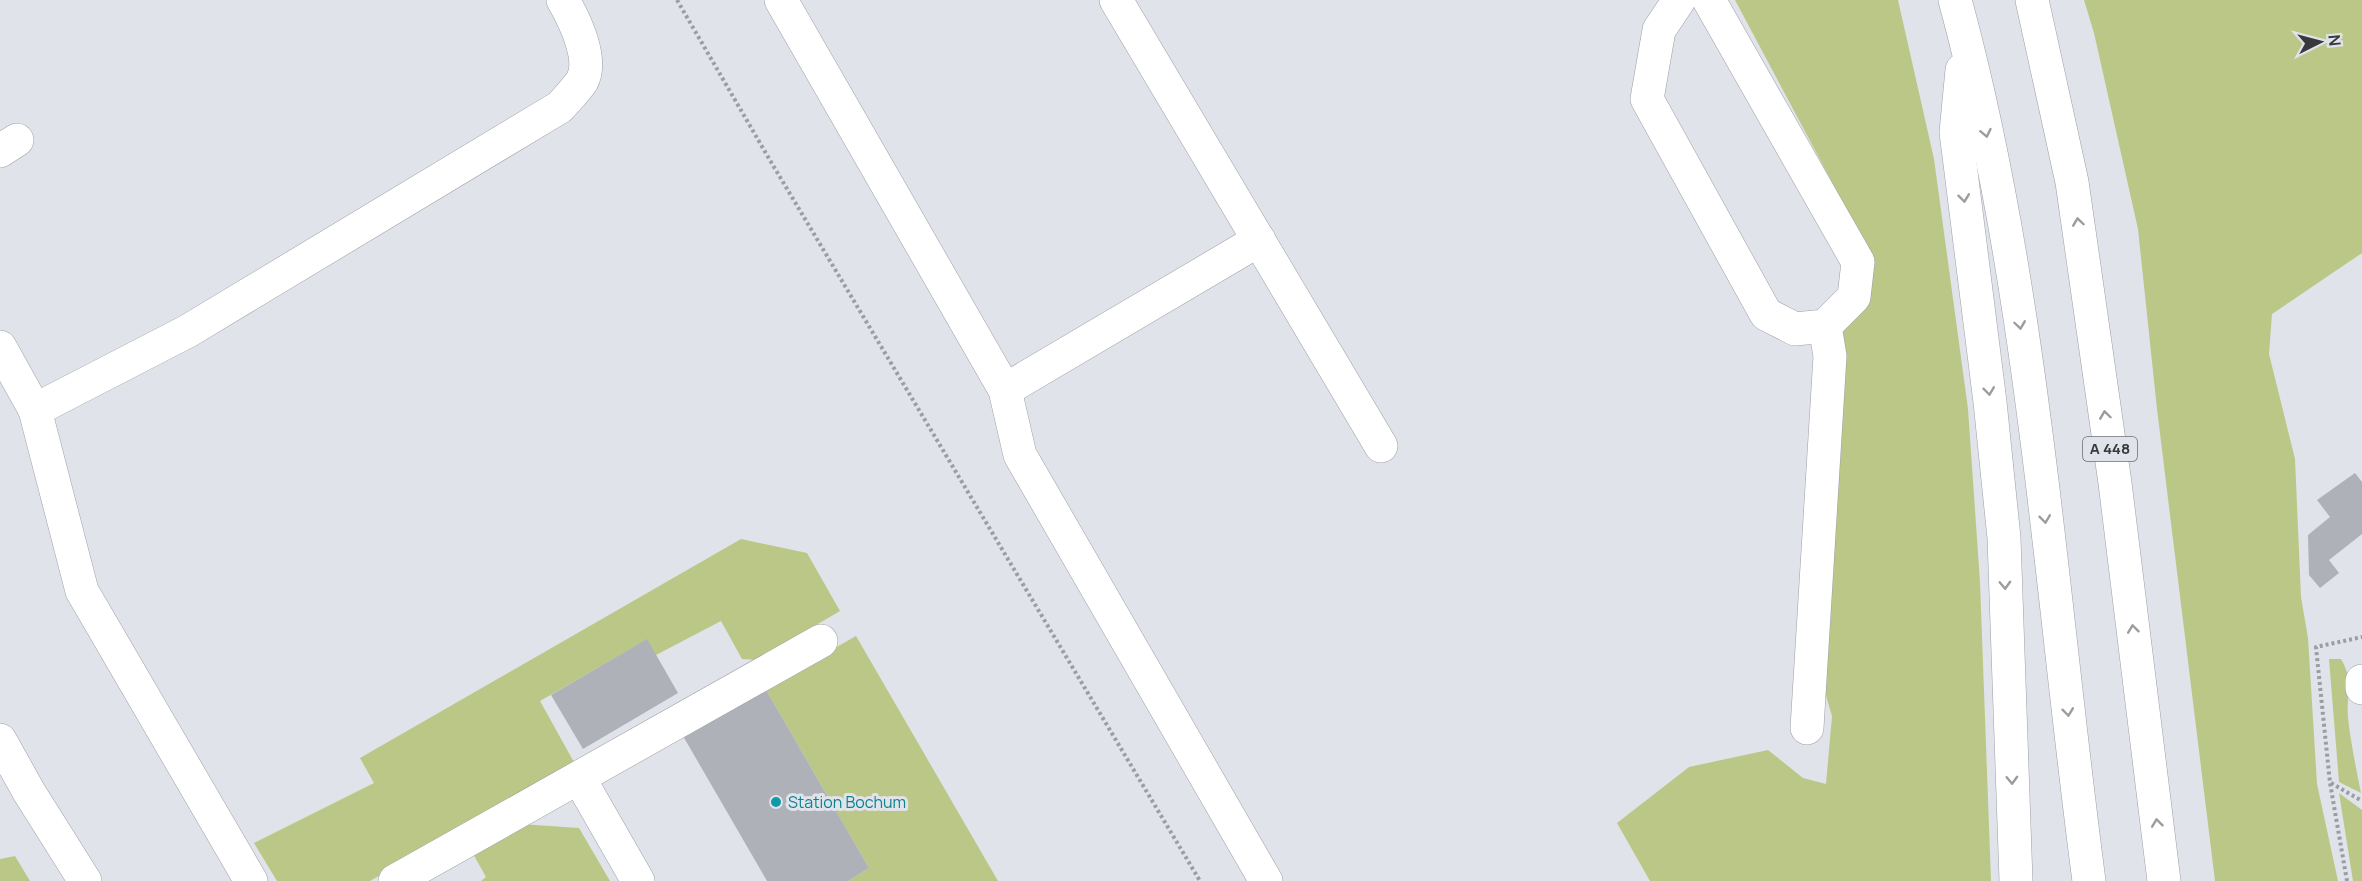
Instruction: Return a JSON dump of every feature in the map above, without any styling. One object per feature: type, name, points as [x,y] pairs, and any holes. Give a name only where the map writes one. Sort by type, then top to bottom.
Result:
[{"type":"main road","points":[[35,410],[188,331],[560,107],[583,80],[585,56],[574,18],[563,0]]},
{"type":"main road","points":[[781,0],[1005,390],[1020,455],[1266,881]]},
{"type":"main road","points":[[1116,0],[1382,446]]},
{"type":"main road","points":[[1679,0],[1659,30],[1647,99],[1766,314],[1795,329],[1825,326],[1854,297],[1858,262],[1709,0]]},
{"type":"main road","points":[[1955,0],[1965,35],[2006,230],[2034,418],[2089,881]]},
{"type":"main road","name":"A 448","points":[[2032,0],[2072,183],[2115,483],[2164,881]]},
{"type":"main road","points":[[1965,35],[1956,132],[2004,538],[2016,881]]},
{"type":"main road","points":[[1005,390],[1258,240]]},
{"type":"main road","points":[[1807,728],[1830,356],[1825,326]]},
{"type":"main road","points":[[0,347],[35,410],[82,591],[251,881]]},
{"type":"main road","points":[[395,881],[821,641]]},
{"type":"main road","points":[[2362,681],[2362,688]]},
{"type":"main road","points":[[0,740],[29,792],[85,881]]},
{"type":"main road","points":[[579,778],[638,881]]},
{"type":"path","points":[[677,0],[1200,881]]},
{"type":"path","points":[[2347,881],[2330,783],[2316,647],[2362,638]]},
{"type":"path","points":[[2330,783],[2362,801]]},
{"type":"green space","points":[[1735,0],[1898,0],[1934,159],[1968,409],[1980,582],[1991,881],[1650,881],[1617,823],[1689,767],[1768,750],[1803,778],[1826,784],[1832,716],[1819,672],[1842,332],[1864,296],[1874,261]]},
{"type":"green space","points":[[2084,0],[2362,0],[2362,253],[2272,314],[2269,354],[2295,459],[2301,597],[2308,638],[2317,784],[2338,881],[2215,881],[2157,409],[2138,229],[2094,33]]},
{"type":"green space","points":[[741,539],[807,553],[840,611],[757,660],[742,659],[721,621],[656,655],[646,640],[540,701],[575,764],[370,881],[277,881],[254,843],[374,783],[360,758]]},
{"type":"green space","points":[[856,636],[998,881],[848,881],[869,868],[765,688]]},
{"type":"green space","points":[[2329,659],[2341,659],[2347,674],[2348,718],[2361,793],[2339,782]]},
{"type":"green space","points":[[2339,793],[2362,810],[2362,881],[2353,881]]},
{"type":"green space","points":[[521,824],[579,828],[610,881],[481,881],[486,877],[472,852]]},
{"type":"green space","points":[[15,856],[30,881],[0,881],[0,859]]},
{"type":"building","points":[[2355,473],[2362,482],[2362,534],[2329,560],[2339,573],[2320,588],[2309,575],[2308,535],[2330,517],[2317,500]]},
{"type":"building","points":[[647,639],[678,693],[583,749],[551,695]]},
{"type":"building","name":"Station Bochum","points":[[765,688],[869,868],[848,881],[767,881],[683,736]]},
{"type":"place","name":"Station Bochum","points":[[776,802]]}]
